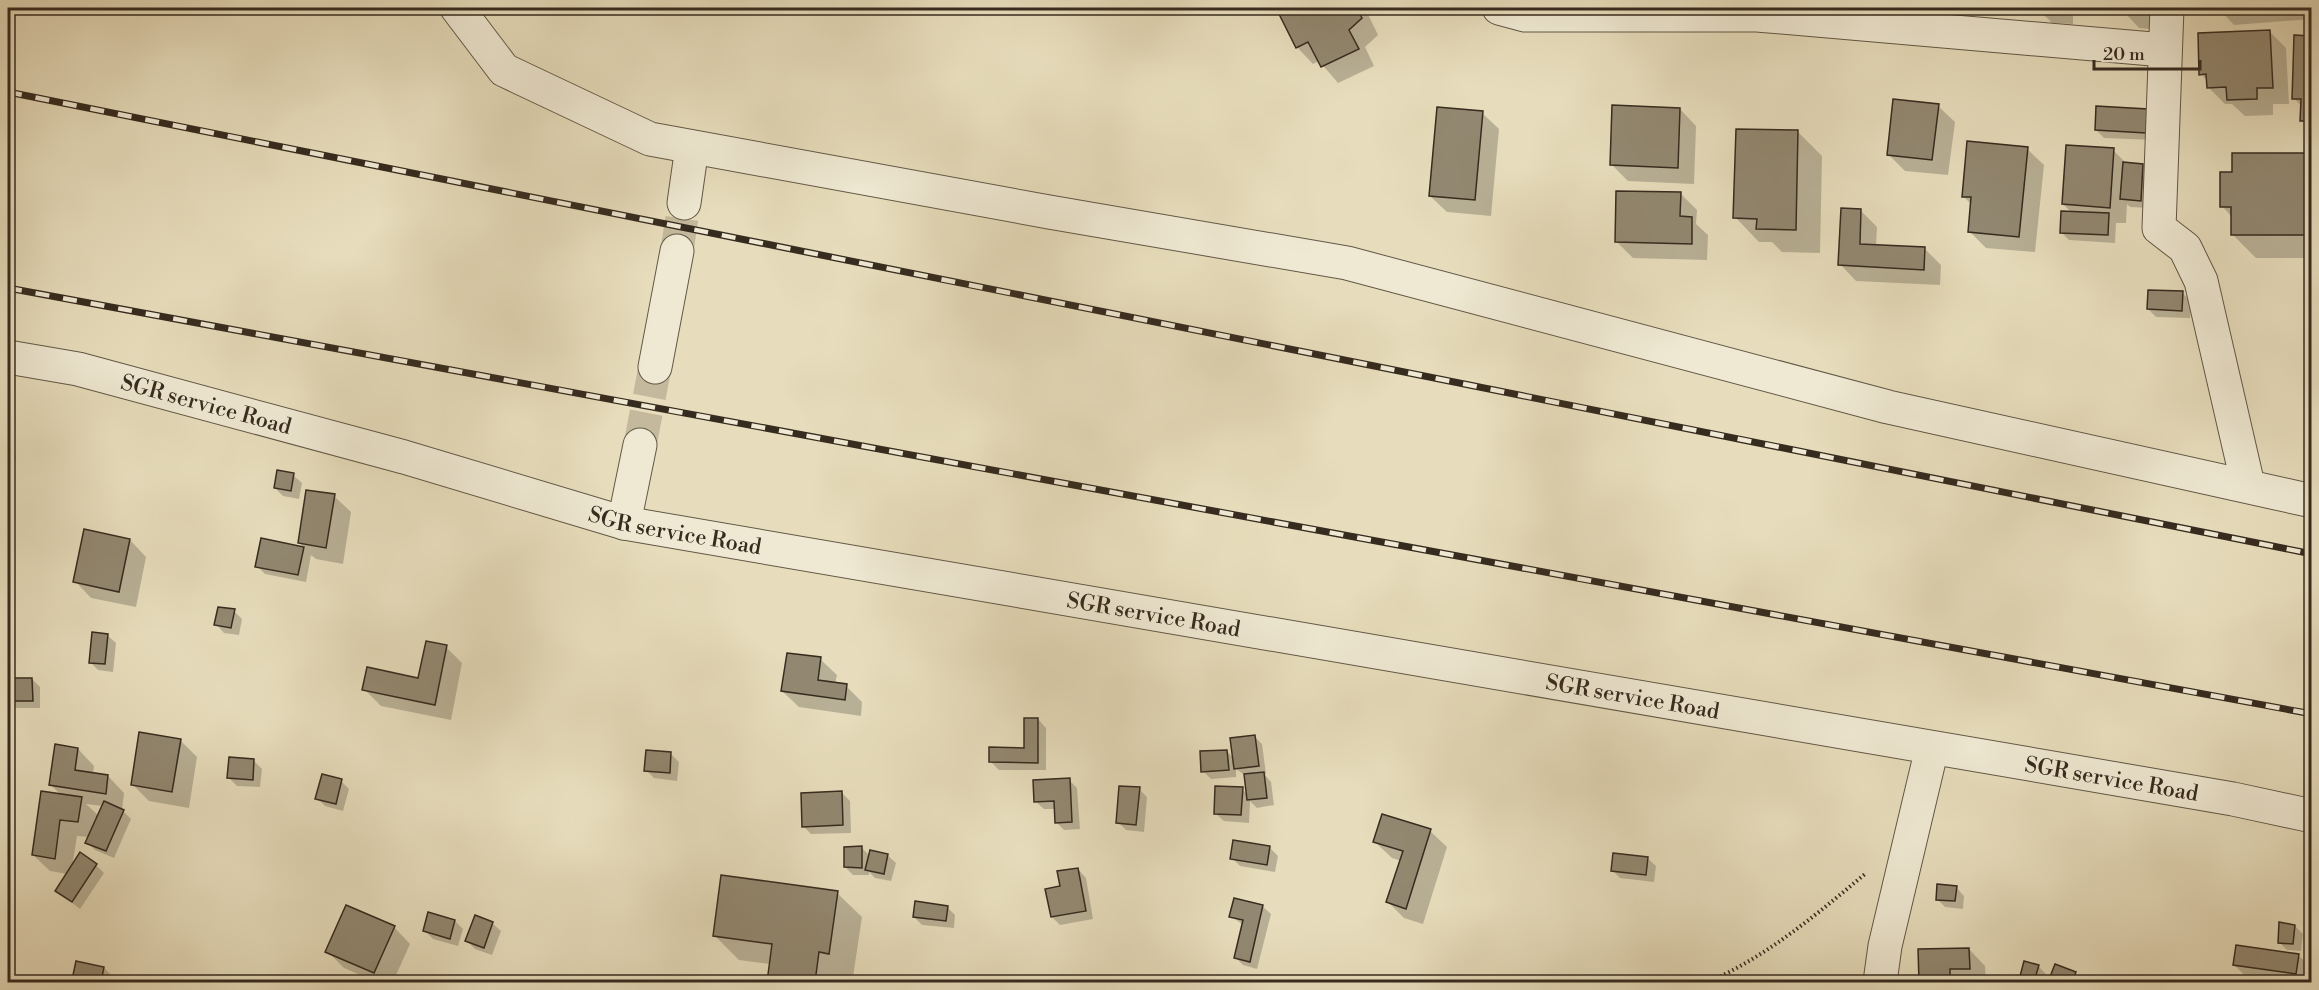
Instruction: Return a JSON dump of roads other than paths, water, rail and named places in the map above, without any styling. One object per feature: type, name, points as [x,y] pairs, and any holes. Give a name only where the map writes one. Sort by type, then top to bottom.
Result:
[{"type":"street","points":[[458,8],[504,70],[650,139],[1049,213],[1347,263],[1888,406],[2312,501]]},
{"type":"street","points":[[1499,8],[1525,15],[1757,15],[2164,50]]},
{"type":"street","points":[[2167,8],[2159,228],[2185,248],[2201,280],[2248,485]]},
{"type":"street","points":[[684,203],[692,147]]},
{"type":"street","points":[[655,367],[677,250]]},
{"type":"street","name":"SGR service Road","points":[[8,357],[78,369],[146,387],[404,457],[624,523],[2233,799],[2312,816]]},
{"type":"street","points":[[624,523],[640,445]]},
{"type":"street","points":[[1880,982],[1885,946],[1932,748]]},
{"type":"tunnel","points":[[677,251],[684,203]]},
{"type":"tunnel","points":[[640,445],[655,367]]},
{"type":"railway","points":[[8,92],[2312,554]]},
{"type":"railway","points":[[8,288],[2312,714]]}]
